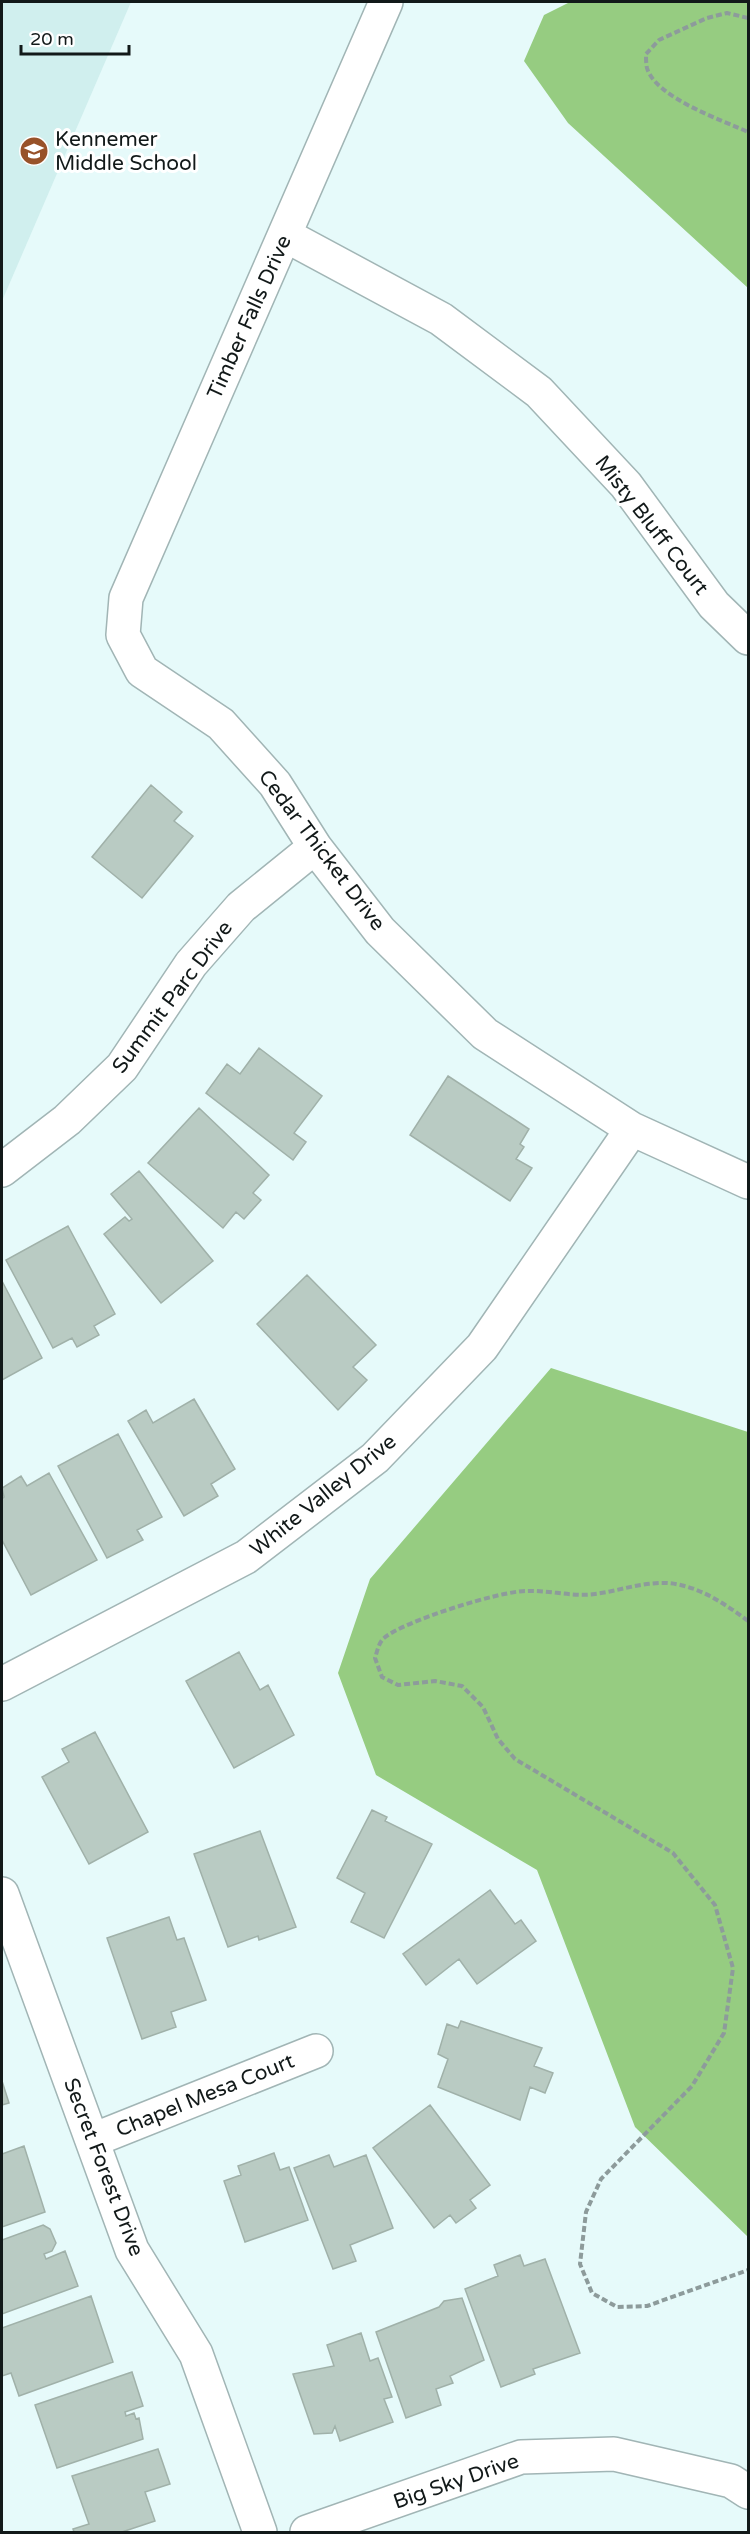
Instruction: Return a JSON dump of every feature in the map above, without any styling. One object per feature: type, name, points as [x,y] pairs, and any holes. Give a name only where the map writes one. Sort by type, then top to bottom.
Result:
[{"type":"street","name":"Timber Falls Drive","points":[[123,635],[126,598],[386,2]]},
{"type":"street","name":"Misty Bluff Court","points":[[285,235],[441,319],[539,392],[626,485],[714,605],[748,638]]},
{"type":"street","name":"Cedar Thicket Drive","points":[[123,635],[142,671],[221,724],[275,784],[315,847],[380,931],[485,1034],[632,1129],[748,1182]]},
{"type":"street","name":"Summit Parc Drive","points":[[2,1170],[68,1120],[122,1067],[198,956],[242,907],[315,847]]},
{"type":"street","name":"White Valley Drive","points":[[2,1684],[246,1557],[375,1458],[482,1347],[632,1129]]},
{"type":"street","name":"Secret Forest Drive","points":[[2,1894],[132,2250],[196,2354],[260,2532]]},
{"type":"street","name":"Chapel Mesa Court","points":[[93,2140],[316,2051]]},
{"type":"street","name":"Big Sky Drive","points":[[307,2532],[521,2457],[614,2454],[731,2481],[748,2492]]},
{"type":"path","points":[[748,18],[727,13],[707,18],[659,40],[646,54],[647,69],[657,83],[674,98],[748,132]]},
{"type":"path","points":[[748,1621],[727,1605],[700,1591],[668,1583],[633,1585],[594,1594],[525,1590],[494,1596],[410,1623],[383,1639],[375,1658],[382,1677],[398,1685],[435,1681],[462,1686],[483,1707],[498,1739],[515,1759],[673,1853],[715,1905],[733,1968],[724,2033],[692,2086],[602,2179],[586,2212],[580,2264],[592,2293],[617,2307],[647,2306],[748,2270]]},
{"type":"shaded area","name":"Kennemer Middle School","points":[[2,2],[131,2],[2,301]]},
{"type":"green space","points":[[570,2],[748,2],[748,288],[568,123],[524,61],[544,15]]},
{"type":"green space","points":[[551,1368],[748,1432],[748,2237],[635,2127],[537,1870],[376,1775],[338,1673],[370,1579]]},
{"type":"building","points":[[151,785],[182,812],[174,821],[193,836],[142,898],[92,857]]},
{"type":"building","points":[[259,1048],[322,1096],[294,1133],[306,1142],[293,1160],[206,1093],[227,1064],[240,1074]]},
{"type":"building","points":[[448,1076],[529,1129],[520,1144],[524,1147],[516,1159],[532,1168],[510,1201],[410,1135]]},
{"type":"building","points":[[199,1108],[269,1175],[253,1193],[261,1200],[244,1219],[236,1212],[223,1228],[148,1163]]},
{"type":"building","points":[[139,1171],[213,1261],[161,1303],[104,1234],[125,1217],[129,1221],[132,1219],[111,1194]]},
{"type":"building","points":[[68,1226],[115,1314],[94,1326],[99,1335],[77,1347],[72,1338],[53,1348],[6,1260]]},
{"type":"building","points":[[307,1275],[376,1345],[353,1367],[367,1380],[338,1410],[257,1324]]},
{"type":"building","points":[[2,1281],[42,1358],[2,1380]]},
{"type":"building","points":[[194,1399],[235,1469],[211,1484],[218,1496],[184,1516],[128,1421],[146,1410],[153,1423]]},
{"type":"building","points":[[118,1434],[162,1517],[137,1530],[143,1540],[107,1558],[58,1466]]},
{"type":"building","points":[[49,1473],[97,1560],[31,1595],[2,1540],[2,1499],[4,1497],[2,1488],[21,1476],[27,1486]]},
{"type":"building","points":[[239,1652],[260,1690],[268,1685],[294,1735],[234,1768],[186,1681]]},
{"type":"building","points":[[95,1732],[148,1832],[89,1864],[42,1777],[69,1762],[62,1749]]},
{"type":"building","points":[[372,1810],[387,1817],[385,1821],[432,1844],[384,1938],[351,1922],[365,1893],[337,1878]]},
{"type":"building","points":[[260,1831],[296,1927],[259,1940],[258,1936],[228,1947],[194,1854]]},
{"type":"building","points":[[490,1890],[515,1924],[521,1920],[536,1941],[477,1984],[459,1959],[426,1985],[403,1954]]},
{"type":"building","points":[[169,1917],[177,1940],[184,1938],[206,2000],[171,2012],[176,2027],[142,2039],[107,1938]]},
{"type":"building","points":[[461,2021],[542,2048],[534,2066],[553,2073],[545,2093],[530,2087],[520,2120],[438,2087],[448,2059],[438,2054],[447,2024],[458,2028]]},
{"type":"building","points":[[2,2081],[9,2103],[2,2105]]},
{"type":"building","points":[[430,2105],[490,2185],[470,2200],[476,2208],[456,2223],[450,2215],[434,2228],[373,2148]]},
{"type":"building","points":[[24,2146],[45,2212],[2,2227],[2,2154]]},
{"type":"building","points":[[274,2153],[280,2170],[289,2167],[308,2220],[245,2242],[224,2181],[241,2175],[238,2166]]},
{"type":"building","points":[[329,2155],[334,2167],[366,2155],[393,2228],[350,2245],[356,2261],[333,2269],[294,2168]]},
{"type":"building","points":[[43,2225],[50,2229],[56,2243],[52,2251],[44,2254],[46,2259],[65,2251],[78,2286],[2,2314],[2,2240]]},
{"type":"building","points":[[520,2255],[524,2266],[545,2259],[580,2353],[533,2369],[535,2374],[501,2387],[465,2289],[498,2276],[494,2265]]},
{"type":"building","points":[[91,2296],[113,2362],[19,2396],[11,2373],[2,2376],[2,2328]]},
{"type":"building","points":[[462,2298],[484,2360],[450,2376],[453,2383],[436,2389],[441,2405],[406,2418],[376,2332],[439,2307],[444,2301]]},
{"type":"building","points":[[361,2333],[370,2361],[378,2358],[392,2397],[384,2399],[393,2422],[340,2441],[335,2426],[332,2433],[314,2434],[293,2374],[334,2366],[327,2345]]},
{"type":"building","points":[[132,2372],[143,2406],[125,2412],[126,2416],[134,2413],[136,2419],[139,2418],[143,2439],[57,2468],[35,2405]]},
{"type":"building","points":[[158,2449],[170,2484],[145,2492],[155,2521],[122,2532],[74,2532],[73,2529],[89,2524],[72,2476]]},
{"type":"place","name":"Kennemer Middle School","points":[[34,151]]}]
